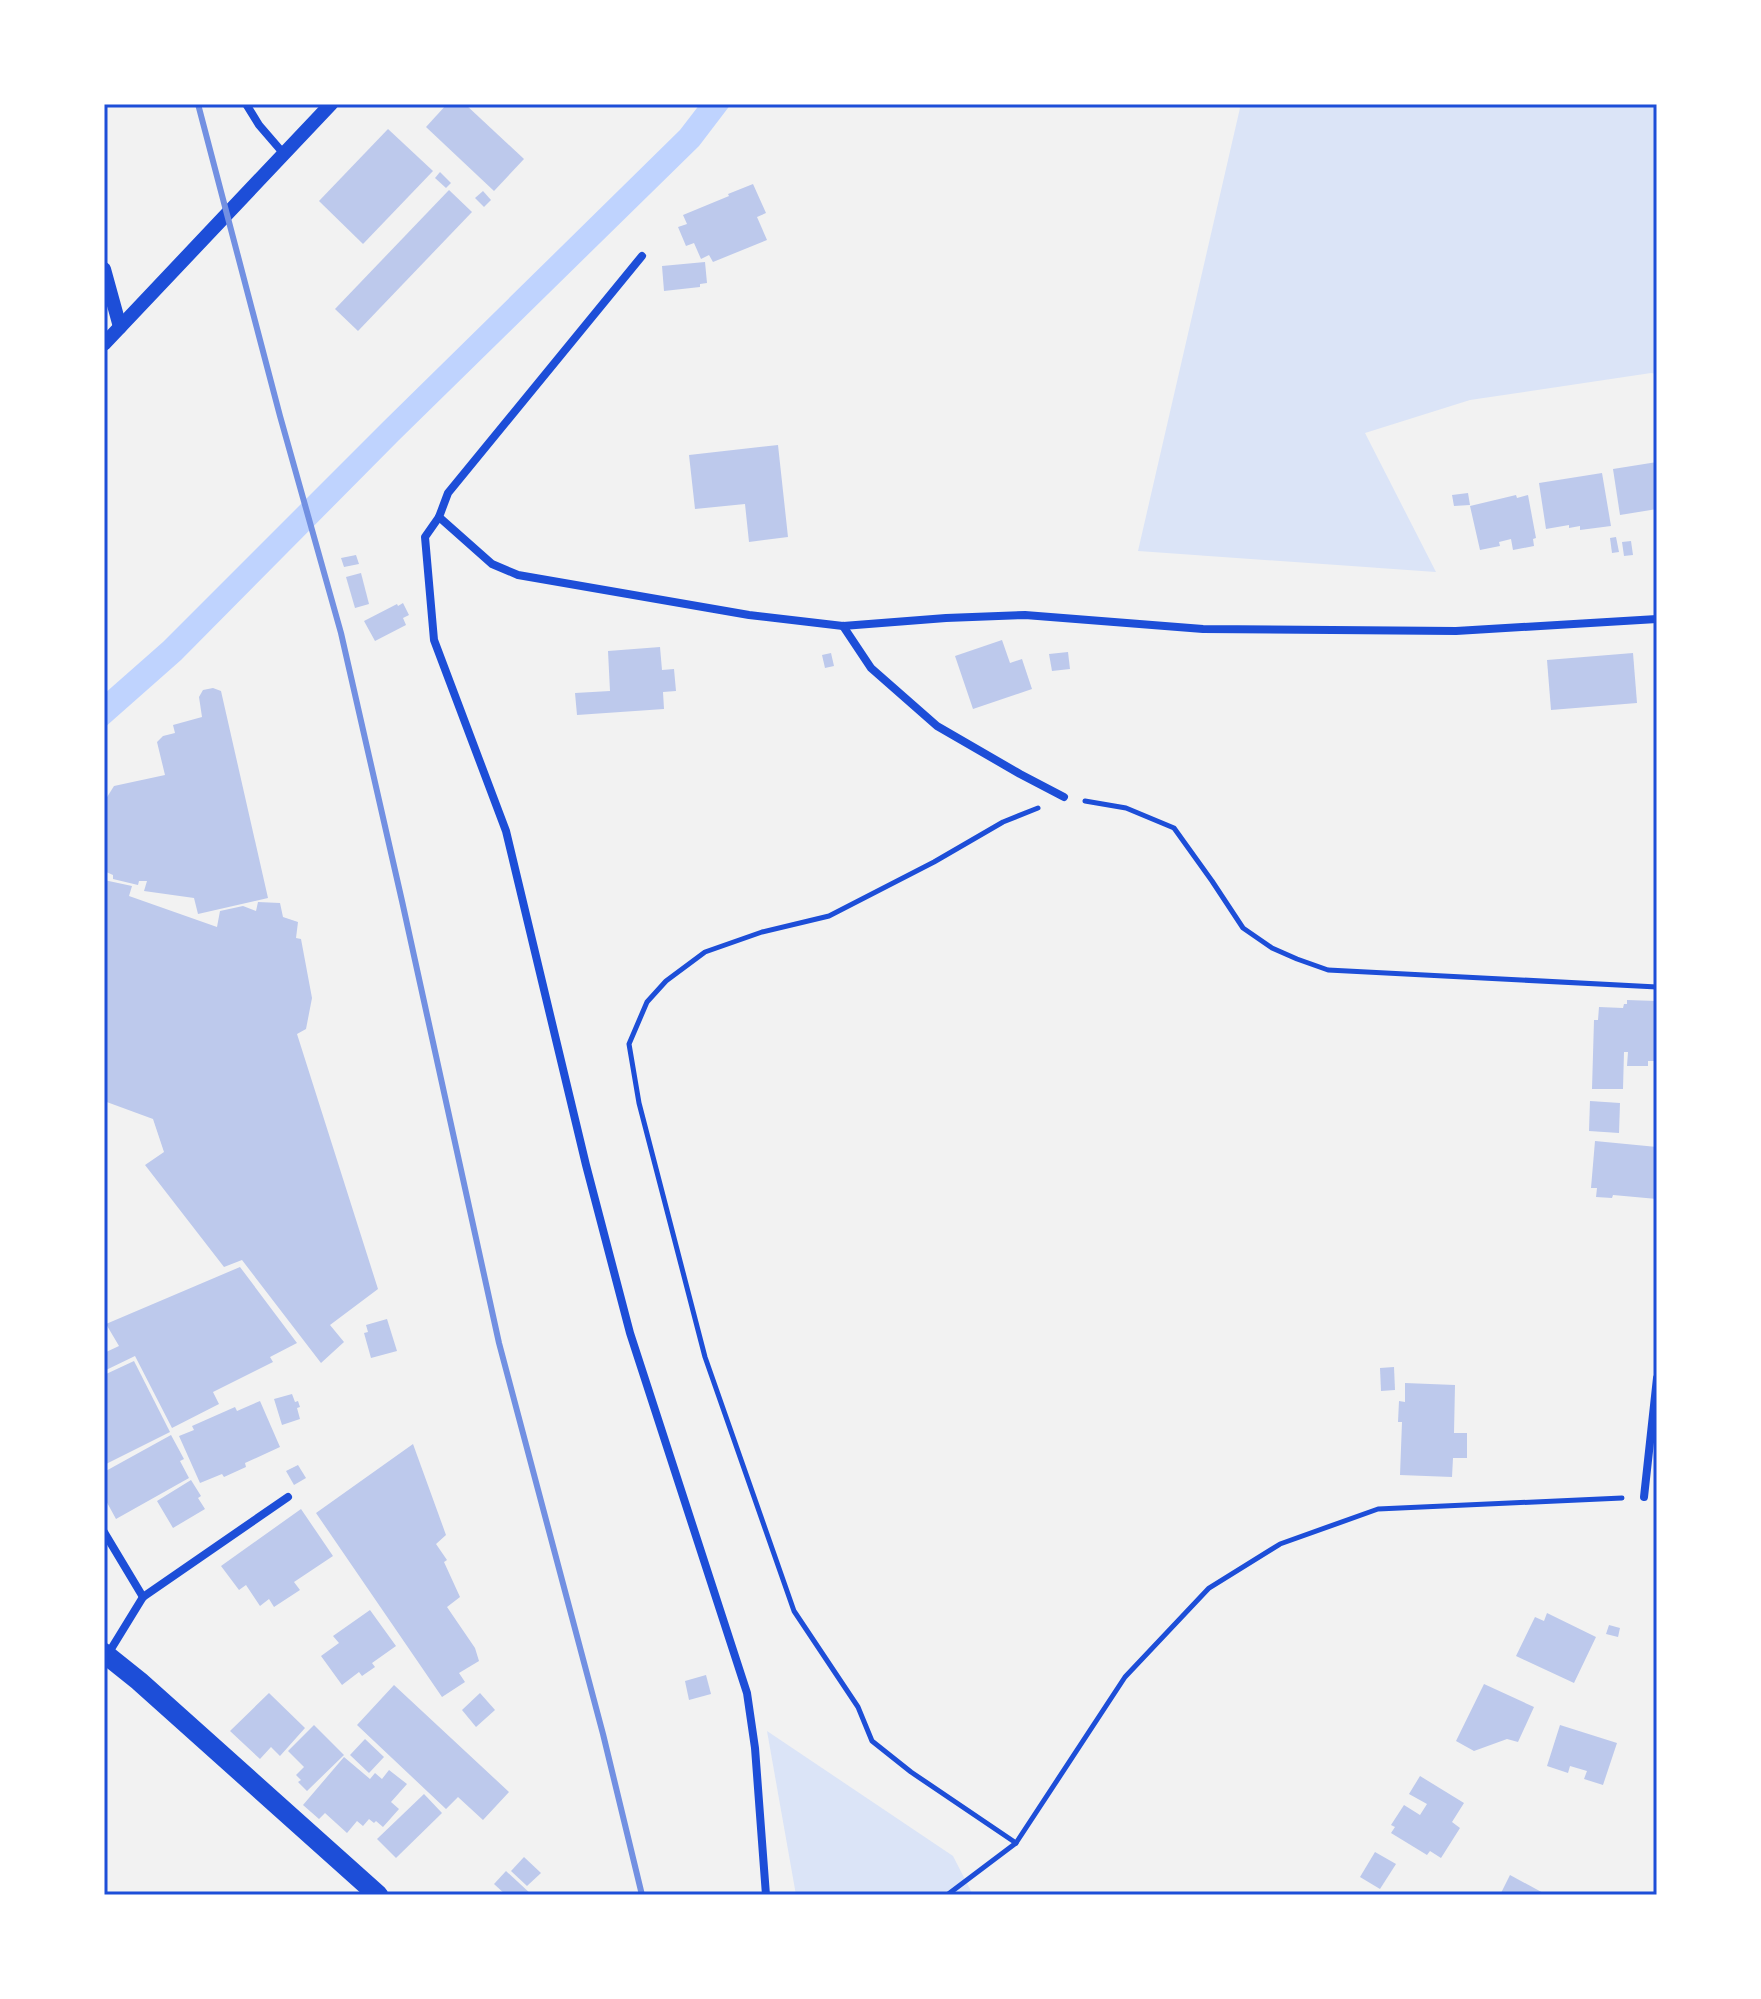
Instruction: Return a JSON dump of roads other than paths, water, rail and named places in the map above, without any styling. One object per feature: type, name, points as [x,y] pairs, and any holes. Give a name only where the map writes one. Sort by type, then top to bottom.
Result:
[{"type":"main road","points":[[106,1654],[378,1895]]},
{"type":"street","points":[[246,104],[284,154]]},
{"type":"street","points":[[104,344],[331,104]]},
{"type":"street","points":[[642,256],[448,493],[439,517],[425,537],[434,640],[506,831],[582,1150],[630,1333],[747,1693],[755,1748],[766,1895]]},
{"type":"street","points":[[104,269],[120,327]]},
{"type":"street","points":[[439,517],[492,564],[518,575],[749,615],[843,626],[1025,615],[1203,629],[1456,631],[1657,619]]},
{"type":"street","points":[[843,626],[871,668],[937,726],[1064,797]]},
{"type":"street","points":[[1644,1497],[1657,1378]]},
{"type":"street","points":[[106,1654],[143,1597],[288,1497]]},
{"type":"street","points":[[104,1532],[143,1597]]},
{"type":"water","points":[[700,104],[731,104],[699,146],[399,440],[181,660],[104,728],[104,694],[163,642],[680,130]]},
{"type":"railway","points":[[198,104],[341,633],[499,1343],[603,1734],[642,1895]]}]
